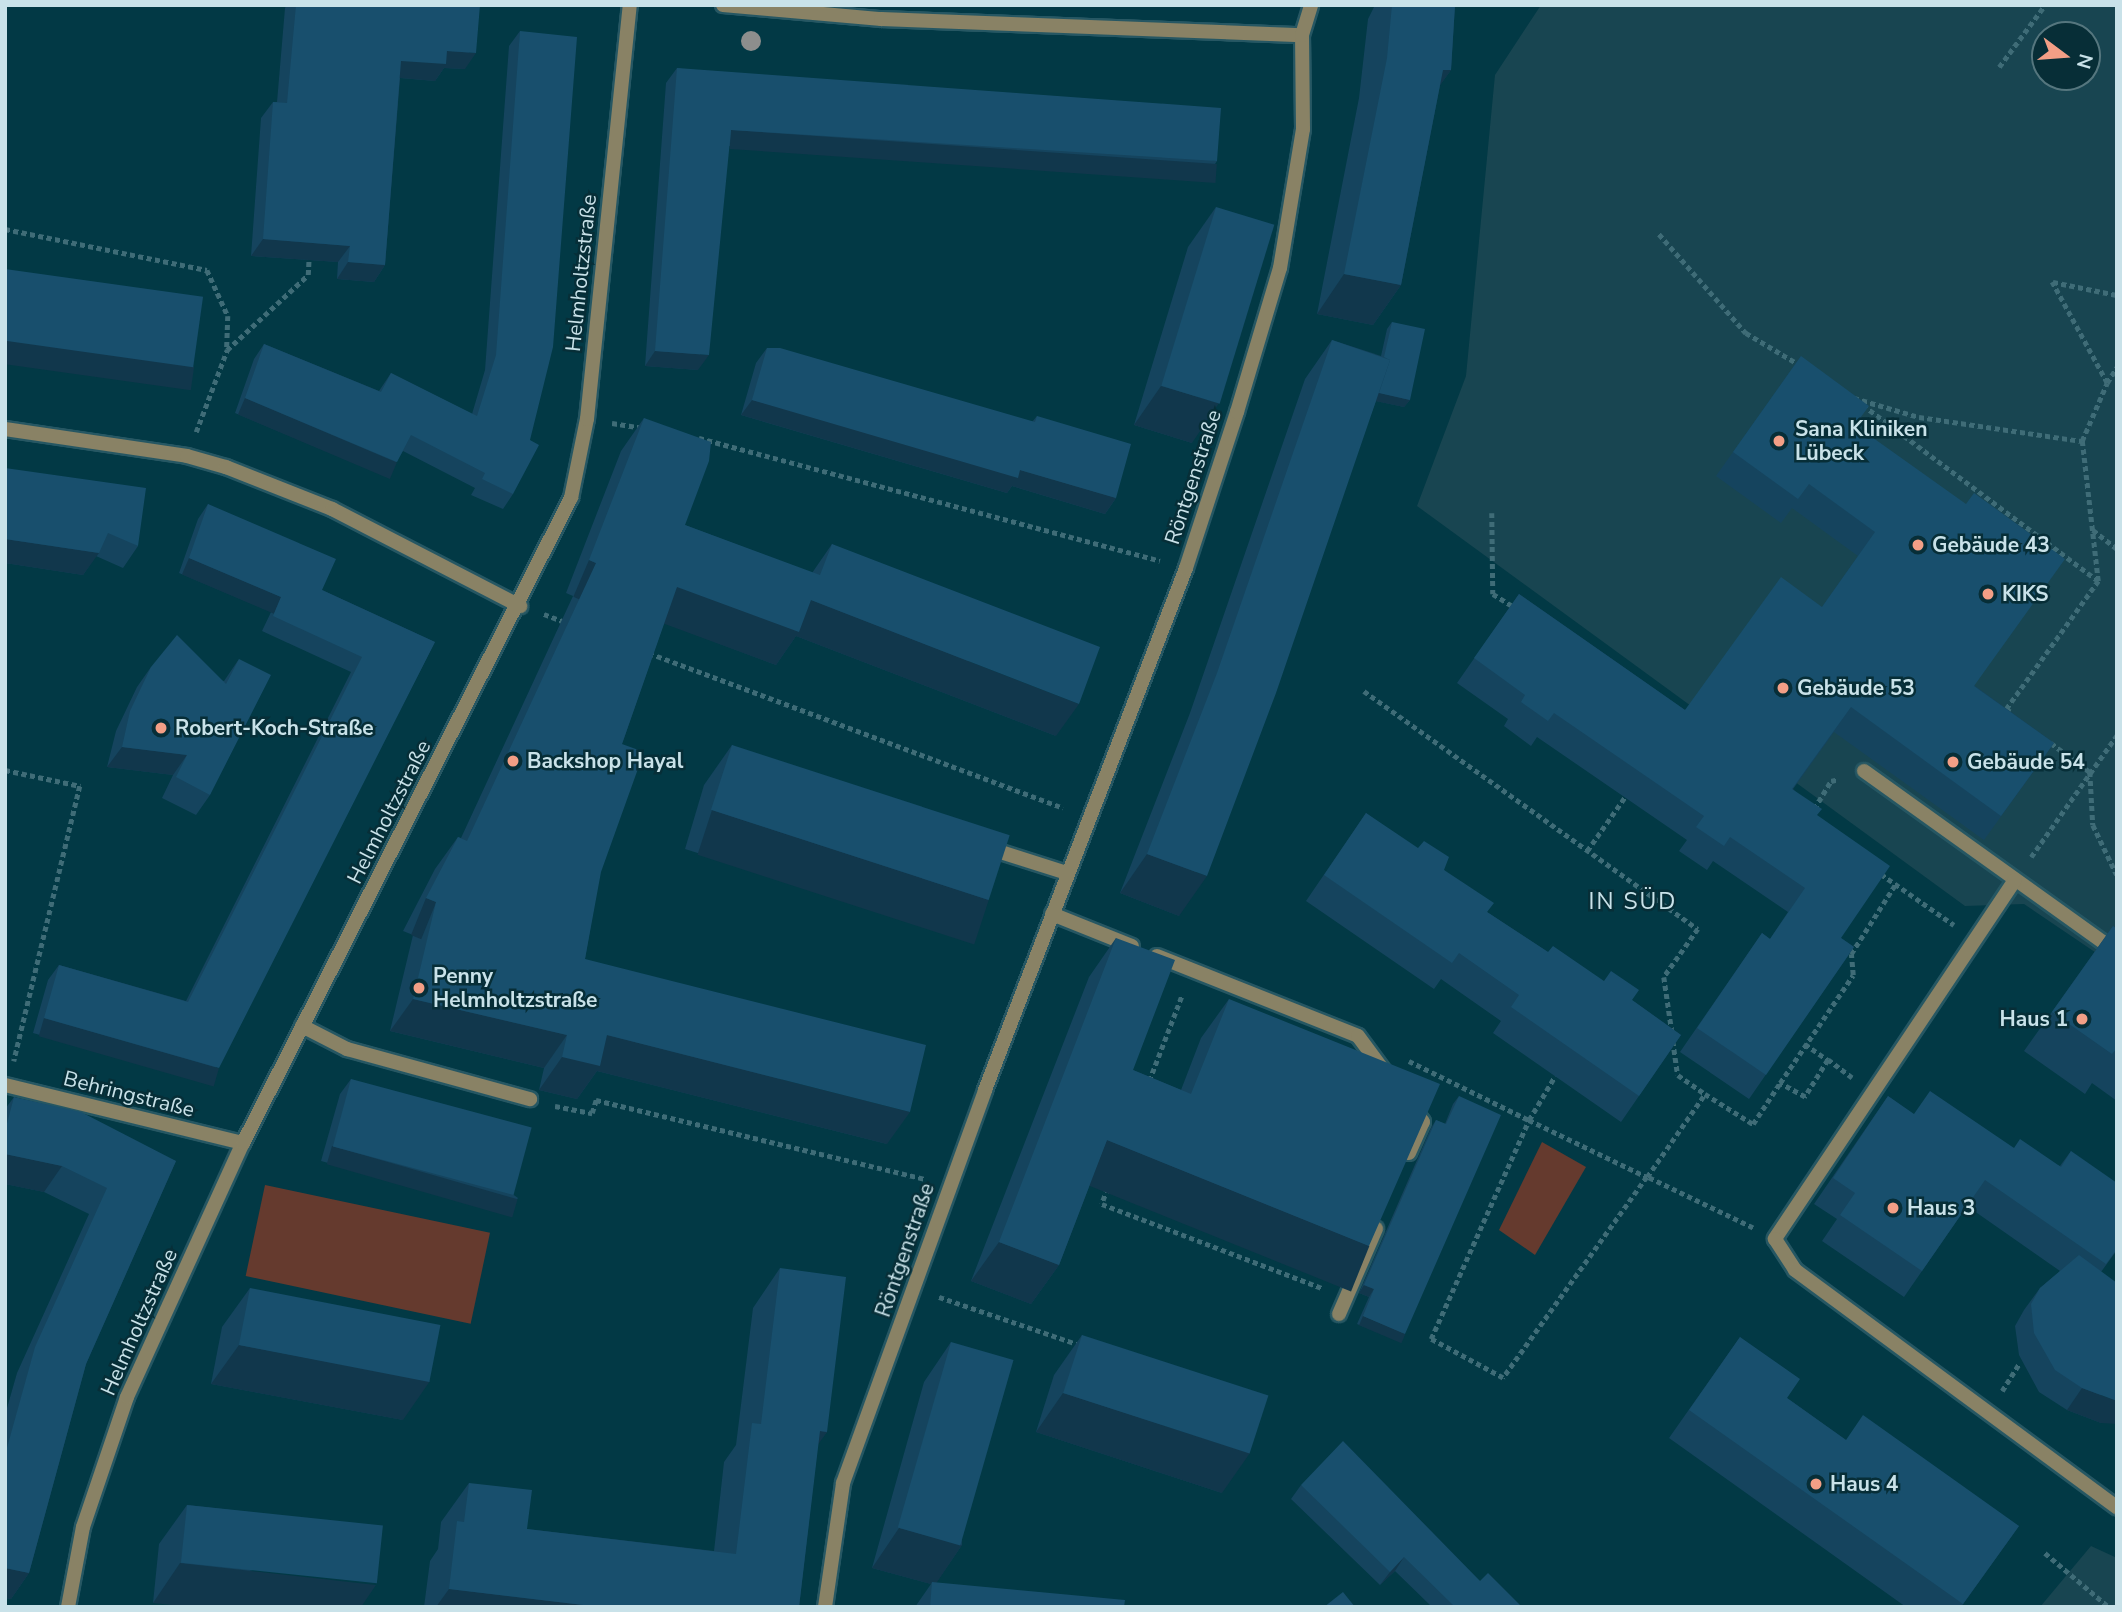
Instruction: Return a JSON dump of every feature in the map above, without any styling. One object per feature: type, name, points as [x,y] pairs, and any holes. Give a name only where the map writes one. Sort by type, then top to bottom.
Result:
[{"type":"street","name":"Helmholtzstraße","points":[[68,1607],[83,1527],[127,1396],[243,1143],[520,606],[571,498],[587,419],[631,5]]},
{"type":"street","points":[[723,5],[881,19],[1302,35]]},
{"type":"street","name":"Röntgenstraße","points":[[825,1607],[843,1483],[915,1289],[950,1185],[1088,817],[1186,568],[1280,268],[1303,129],[1302,35],[1311,5]]},
{"type":"street","points":[[5,429],[187,456],[332,509],[520,606]]},
{"type":"street","points":[[1864,771],[2117,953]]},
{"type":"street","points":[[976,845],[1067,873]]},
{"type":"street","points":[[2015,880],[1775,1239],[1795,1270],[2117,1507]]},
{"type":"street","points":[[1052,914],[1358,1036],[1423,1122],[1401,1172]]},
{"type":"street","points":[[302,1026],[347,1049],[530,1100]]},
{"type":"street","name":"Behringstraße","points":[[7,1086],[243,1143]]},
{"type":"street","points":[[1339,1314],[1384,1210]]},
{"type":"path","points":[[1999,67],[2045,5]]},
{"type":"path","points":[[5,229],[207,270],[228,316],[227,350],[187,456]]},
{"type":"path","points":[[1658,234],[1746,332],[1806,369]]},
{"type":"path","points":[[227,350],[308,275],[309,248]]},
{"type":"path","points":[[2107,383],[2052,282],[2117,295]]},
{"type":"path","points":[[2016,717],[2006,709],[2098,581],[2082,441],[2107,383],[2117,367]]},
{"type":"path","points":[[1842,390],[2098,581]]},
{"type":"path","points":[[1853,397],[1919,416],[2082,441]]},
{"type":"path","points":[[587,419],[656,431]]},
{"type":"path","points":[[697,438],[1186,568]]},
{"type":"path","points":[[1492,513],[1493,594],[1525,616]]},
{"type":"path","points":[[2092,530],[2117,549]]},
{"type":"path","points":[[520,606],[571,625]]},
{"type":"path","points":[[636,649],[1088,817]]},
{"type":"path","points":[[1363,691],[1698,929],[1664,977],[1678,1075],[1754,1124],[1853,975],[1851,954],[1895,885]]},
{"type":"path","points":[[2015,880],[2117,734]]},
{"type":"path","points":[[2048,740],[2090,772],[2094,825],[2117,875]]},
{"type":"path","points":[[5,770],[80,786],[7,1086]]},
{"type":"path","points":[[1812,813],[1831,782]]},
{"type":"path","points":[[1587,851],[1633,785]]},
{"type":"path","points":[[1801,805],[1821,819]]},
{"type":"path","points":[[1877,871],[1975,940]]},
{"type":"path","points":[[1147,1087],[1191,970]]},
{"type":"path","points":[[1805,1044],[1872,1092]]},
{"type":"path","points":[[1407,1060],[1775,1239]]},
{"type":"path","points":[[1780,1083],[1805,1097],[1828,1060]]},
{"type":"path","points":[[1555,1076],[1529,1120],[1431,1339],[1503,1378],[1705,1094]]},
{"type":"path","points":[[558,1107],[592,1113],[596,1100],[950,1185]]},
{"type":"path","points":[[1112,1178],[1102,1204],[1346,1298]]},
{"type":"path","points":[[915,1289],[1087,1347]]},
{"type":"path","points":[[2045,1553],[2109,1607]]},
{"type":"shaded area","name":"Sana Kliniken Lübeck","points":[[1541,5],[2117,5],[2117,967],[2024,904],[1965,906],[1417,506],[1466,376],[1495,75]]},
{"type":"shaded area","points":[[1542,1142],[1586,1167],[1535,1255],[1499,1230]]},
{"type":"shaded area","points":[[265,1185],[490,1233],[471,1324],[246,1276]]},
{"type":"shaded area","points":[[2091,1546],[2117,1558],[2117,1607],[2040,1607]]},
{"type":"building","points":[[296,5],[480,5],[476,53],[447,51],[446,64],[401,61],[385,265],[348,262],[350,246],[263,239],[273,102],[287,103]]},
{"type":"building","points":[[1392,5],[1455,5],[1451,70],[1443,70],[1401,285],[1344,274],[1387,58]]},
{"type":"building","points":[[520,31],[577,37],[553,347],[530,440],[539,445],[513,494],[482,479],[485,473],[411,435],[397,462],[245,398],[264,344],[381,392],[391,373],[477,416],[496,355]]},
{"type":"building","points":[[677,68],[1221,108],[1217,161],[731,130],[709,355],[655,351]]},
{"type":"building","points":[[1216,207],[1274,225],[1220,404],[1161,386]]},
{"type":"building","points":[[5,269],[203,297],[193,367],[5,341]]},
{"type":"building","points":[[1392,322],[1425,329],[1410,400],[1379,393],[1390,360],[1384,357]]},
{"type":"building","points":[[1332,340],[1390,360],[1276,693],[1207,876],[1147,854],[1217,673]]},
{"type":"building","points":[[767,348],[780,348],[1035,422],[1037,416],[1131,444],[1116,498],[1020,470],[1018,478],[752,400]]},
{"type":"building","points":[[1801,356],[1869,406],[1855,425],[1966,504],[1974,493],[2065,559],[1974,686],[2054,743],[2001,816],[1851,707],[1792,789],[1822,809],[1817,815],[1890,866],[1841,938],[1854,947],[1766,1075],[1697,1028],[1762,933],[1770,939],[1805,888],[1730,837],[1724,846],[1696,827],[1704,816],[1554,713],[1548,721],[1521,702],[1525,695],[1474,658],[1519,594],[1685,710],[1781,577],[1822,607],[1875,532],[1809,484],[1798,499],[1733,452]]},
{"type":"building","points":[[644,418],[711,442],[709,461],[685,525],[820,575],[832,544],[1100,647],[1079,704],[811,600],[799,632],[677,587],[622,744],[644,752],[601,872],[585,959],[926,1045],[910,1112],[607,1035],[600,1066],[562,1057],[567,1035],[413,999],[436,902],[426,898],[458,837],[467,841],[596,563],[589,560]]},
{"type":"building","points":[[5,468],[146,488],[138,546],[108,533],[99,553],[5,539]]},
{"type":"building","points":[[208,504],[336,559],[322,590],[435,642],[219,1068],[44,1018],[59,965],[188,1002],[362,657],[273,616],[281,597],[189,558]]},
{"type":"building","points":[[177,635],[226,684],[239,659],[271,675],[210,795],[176,777],[187,755],[122,747],[130,711],[151,667]]},
{"type":"building","points":[[732,745],[1010,835],[989,900],[711,810]]},
{"type":"building","points":[[1366,813],[1418,848],[1424,841],[1449,857],[1444,870],[1494,903],[1487,912],[1548,952],[1553,946],[1604,981],[1611,971],[1639,990],[1632,1000],[1681,1035],[1639,1096],[1511,1007],[1519,995],[1459,953],[1452,963],[1324,875]]},
{"type":"building","points":[[2113,926],[2117,929],[2117,1048],[2112,1054],[2052,1012]]},
{"type":"building","points":[[1116,938],[1175,960],[1133,1070],[1191,1094],[1229,999],[1440,1084],[1369,1246],[1107,1140],[1059,1265],[999,1242]]},
{"type":"building","points":[[351,1079],[532,1127],[514,1195],[333,1147]]},
{"type":"building","name":"Haus 3","points":[[1930,1091],[2014,1148],[2020,1139],[2061,1167],[2071,1151],[2117,1183],[2117,1249],[2106,1264],[1985,1180],[1922,1271],[1840,1215],[1855,1193],[1833,1178],[1888,1096],[1914,1114]]},
{"type":"building","points":[[1459,1096],[1501,1115],[1405,1334],[1363,1316],[1374,1289],[1364,1285],[1436,1120],[1446,1124]]},
{"type":"building","points":[[14,1097],[81,1112],[176,1161],[86,1364],[29,1573],[5,1568],[5,1455],[35,1347],[107,1188],[62,1166],[5,1154],[5,1131]]},
{"type":"building","points":[[2079,1255],[2117,1283],[2117,1401],[2082,1388],[2055,1370],[2034,1333],[2031,1304],[2040,1288]]},
{"type":"building","points":[[780,1268],[846,1277],[827,1432],[820,1431],[799,1607],[600,1607],[449,1589],[457,1521],[464,1522],[469,1483],[532,1490],[527,1529],[736,1554],[752,1423],[761,1424]]},
{"type":"building","points":[[250,1288],[440,1325],[429,1382],[239,1345]]},
{"type":"building","points":[[1082,1335],[1268,1396],[1250,1454],[1063,1393]]},
{"type":"building","points":[[1740,1337],[1800,1379],[1787,1398],[1846,1440],[1863,1415],[2019,1526],[1963,1604],[1689,1410]]},
{"type":"building","points":[[951,1342],[1013,1360],[960,1545],[898,1528]]},
{"type":"building","points":[[1343,1441],[1480,1581],[1488,1573],[1522,1607],[1455,1607],[1404,1557],[1390,1572],[1301,1485]]},
{"type":"building","points":[[187,1505],[383,1526],[377,1583],[181,1563]]},
{"type":"building","points":[[932,1582],[1125,1600],[1124,1607],[930,1607]]},
{"type":"building","points":[[1343,1592],[1355,1607],[1324,1607]]},
{"type":"place","name":"Sana Kliniken Lübeck","points":[[1779,441]]},
{"type":"place","name":"Gebäude 43","points":[[1918,545]]},
{"type":"place","name":"KIKS","points":[[1988,594]]},
{"type":"place","name":"Gebäude 53","points":[[1783,688]]},
{"type":"place","name":"Robert-Koch-Straße","points":[[161,728]]},
{"type":"place","name":"Backshop Hayal","points":[[513,761]]},
{"type":"place","name":"Gebäude 54","points":[[1953,762]]},
{"type":"place","name":"Penny Helmholtzstraße","points":[[419,988]]},
{"type":"place","name":"Haus 1","points":[[2082,1019]]},
{"type":"place","name":"Haus 3","points":[[1893,1208]]},
{"type":"place","name":"Haus 4","points":[[1816,1484]]},
{"type":"district","name":"IN SÜD","points":[[1633,902]]}]
